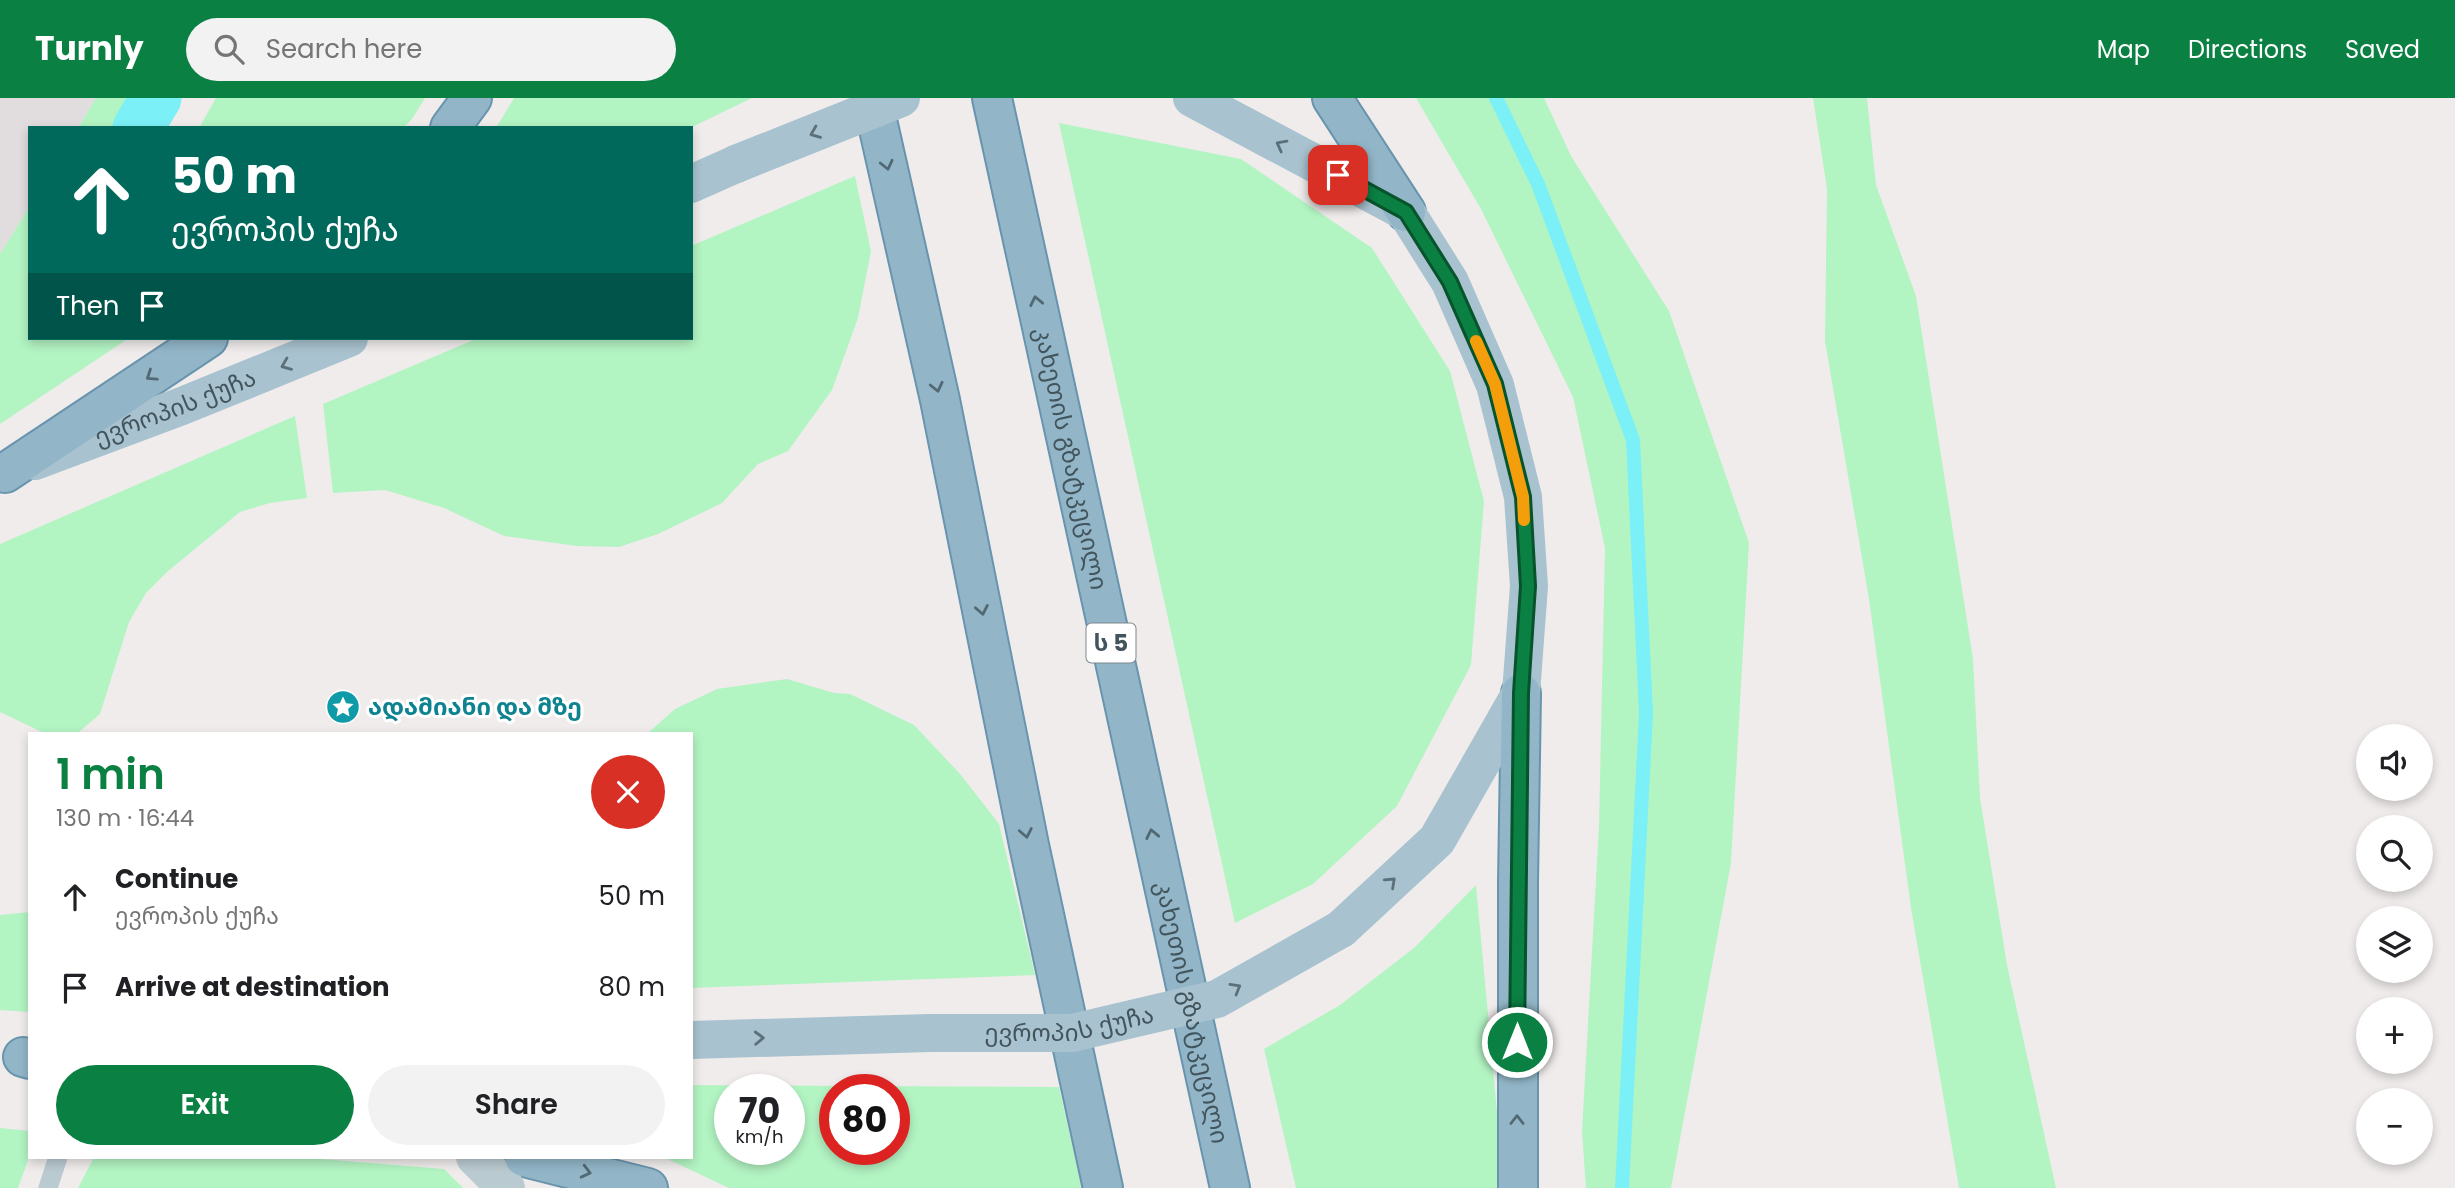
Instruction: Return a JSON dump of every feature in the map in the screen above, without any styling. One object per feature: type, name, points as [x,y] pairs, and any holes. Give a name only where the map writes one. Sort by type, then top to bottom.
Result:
[{"type":"highway","points":[[451,126],[471,98]]},
{"type":"highway","points":[[872,98],[940,400],[1026,832],[1103,1188]]},
{"type":"highway","name":"კახეთის გზატკეცილი","points":[[992,98],[1230,1188]]},
{"type":"highway","points":[[1332,98],[1406,212]]},
{"type":"highway","points":[[2,474],[205,340]]},
{"type":"highway","points":[[1518,1188],[1521,693]]},
{"type":"highway","points":[[532,1159],[648,1188]]},
{"type":"main road","points":[[693,183],[901,98]]},
{"type":"main road","name":"ევროპის ქუჩა","points":[[693,1040],[930,1033],[1072,1034],[1217,999],[1341,929],[1437,839],[1521,693],[1528,586],[1523,497],[1495,384],[1450,282],[1406,212],[1192,98]]},
{"type":"main road","name":"ევროპის ქუჩა","points":[[2,474],[182,407],[344,340]]},
{"type":"street","points":[[477,1159],[506,1188]]},
{"type":"lane","points":[[48,1188],[57,1159]]},
{"type":"shaded area","points":[[0,98],[96,98],[79,126],[28,126],[28,209],[0,254]]},
{"type":"green space","points":[[96,98],[141,98],[124,126],[79,126]]},
{"type":"green space","points":[[216,98],[425,98],[405,126],[200,126]]},
{"type":"green space","points":[[514,98],[752,98],[693,127],[497,126]]},
{"type":"green space","points":[[1416,98],[1544,98],[1571,156],[1669,311],[1749,543],[1731,863],[1671,1188],[1586,1188],[1582,1132],[1599,826],[1605,548],[1573,397],[1481,209]]},
{"type":"green space","points":[[1813,98],[1867,98],[1876,185],[1916,296],[1973,659],[1980,798],[2007,965],[2056,1188],[1959,1188],[1911,908],[1869,599],[1825,341],[1827,189]]},
{"type":"green space","points":[[1059,123],[1241,159],[1372,248],[1450,371],[1484,501],[1471,665],[1397,806],[1313,884],[1235,923]]},
{"type":"green space","points":[[855,176],[871,251],[858,318],[832,390],[788,451],[758,464],[722,503],[658,534],[619,547],[577,546],[504,536],[444,508],[385,490],[333,493],[323,404],[473,340],[693,340],[693,245]]},
{"type":"green space","points":[[28,209],[28,340],[126,340],[0,424],[0,254]]},
{"type":"green space","points":[[295,416],[307,498],[270,503],[240,512],[167,572],[146,593],[129,622],[100,714],[79,732],[42,732],[0,712],[0,544]]},
{"type":"green space","points":[[787,679],[834,693],[850,694],[914,725],[961,775],[999,824],[1035,975],[693,988],[693,732],[649,732],[675,709],[717,689]]},
{"type":"green space","points":[[1476,885],[1504,1188],[1296,1188],[1264,1049],[1340,1005],[1414,948]]},
{"type":"green space","points":[[28,912],[28,1012],[0,1010],[0,915]]},
{"type":"green space","points":[[693,1085],[714,1085],[714,1165],[805,1165],[805,1086],[819,1086],[819,1165],[910,1165],[910,1086],[1059,1087],[1082,1188],[729,1188],[667,1159],[693,1159]]},
{"type":"green space","points":[[0,1128],[28,1131],[29,1159],[18,1188],[0,1188]]},
{"type":"green space","points":[[93,1159],[322,1159],[444,1169],[463,1188],[78,1188]]},
{"type":"waterway","points":[[139,126],[156,98]]},
{"type":"waterway","points":[[1496,98],[1538,184],[1633,440],[1646,713],[1622,1188]]},
{"type":"slow traffic","points":[[1476,341],[1495,384],[1523,497],[1524,520]]},
{"type":"place","name":"ადამიანი და მზე","points":[[343,707]]},
{"type":"route","points":[[1338,175],[1406,212],[1450,282],[1495,384],[1523,497],[1528,586],[1521,693],[1517,1042]]}]
